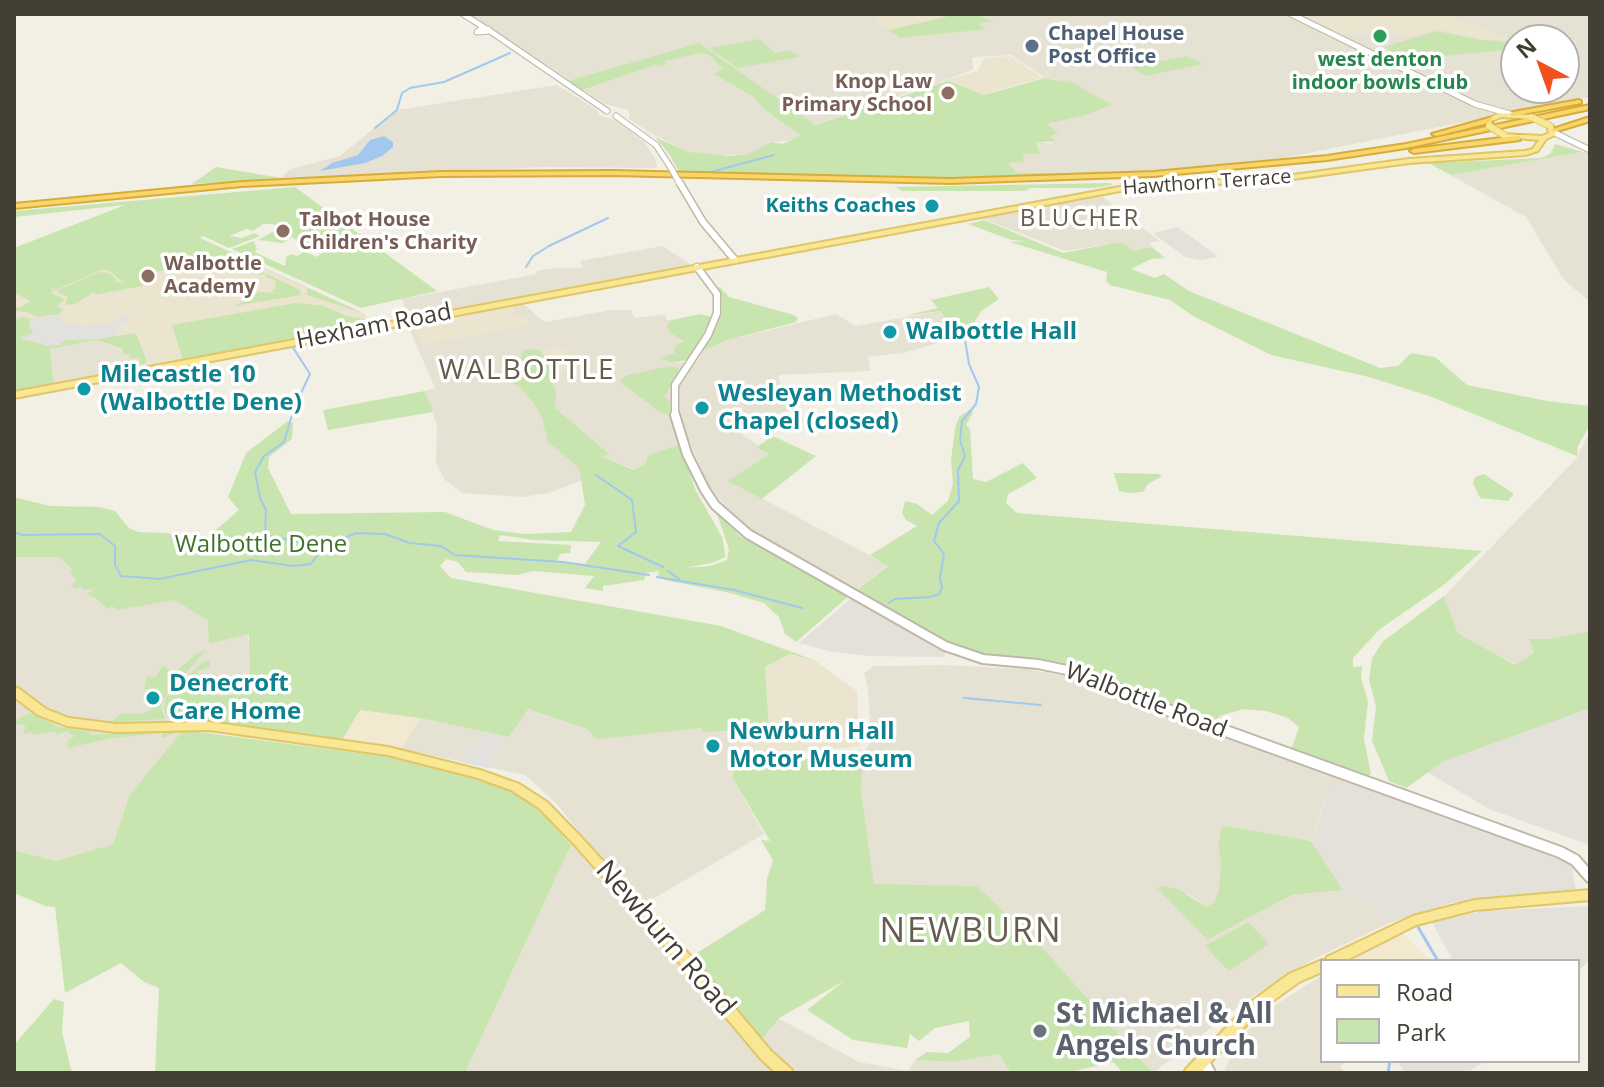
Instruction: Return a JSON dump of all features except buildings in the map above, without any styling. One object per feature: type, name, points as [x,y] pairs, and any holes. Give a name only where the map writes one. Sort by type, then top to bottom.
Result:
[{"type":"highway","points":[[1512,114],[1590,100]]},
{"type":"highway","points":[[1331,161],[1471,138],[1590,109]]},
{"type":"highway","points":[[14,207],[191,188],[394,176],[582,173],[990,181],[1154,174],[1274,164],[1406,146],[1590,109]]},
{"type":"highway","points":[[1549,133],[1590,119]]},
{"type":"highway","points":[[1274,164],[1364,149],[1489,121]]},
{"type":"highway","points":[[14,207],[241,187],[440,177],[565,176],[895,185],[1022,184],[1169,177],[1520,139]]},
{"type":"main road","points":[[1489,121],[1512,114],[1531,117],[1549,133]]},
{"type":"main road","points":[[1489,121],[1504,135],[1537,146],[1549,133]]},
{"type":"main road","points":[[1520,139],[1549,133]]},
{"type":"main road","name":"Hawthorn Terrace","points":[[735,260],[1125,188],[1293,177],[1409,161],[1525,153],[1536,150],[1537,146]]},
{"type":"main road","name":"Hexham Road","points":[[14,395],[735,260]]},
{"type":"main road","name":"Newburn Road","points":[[14,691],[42,712],[67,722],[116,728],[209,726],[410,755],[515,787],[543,805],[643,912],[766,1055],[786,1073]]},
{"type":"main road","points":[[1336,959],[1413,921],[1475,905],[1590,895]]},
{"type":"main road","points":[[1191,1073],[1207,1068],[1257,1005],[1294,978],[1320,967]]},
{"type":"street","points":[[463,14],[487,31]]},
{"type":"street","points":[[1290,14],[1475,104],[1487,111],[1489,121]]},
{"type":"street","points":[[477,22],[477,30],[499,36],[607,111],[617,112],[616,116],[656,145],[703,222],[735,260]]},
{"type":"street","points":[[1475,104],[1512,114]]},
{"type":"street","points":[[1549,133],[1590,150]]},
{"type":"street","name":"Walbottle Road","points":[[697,267],[717,294],[717,313],[708,335],[675,385],[675,418],[687,454],[705,490],[715,505],[738,525],[945,646],[983,659],[1038,664],[1086,674],[1181,716],[1560,852],[1575,860],[1590,877]]},
{"type":"shaded area","points":[[469,14],[1590,14],[1590,97],[1580,99],[1580,24],[1500,24],[1500,104],[1555,104],[1283,158],[1154,172],[1018,173],[1007,162],[1024,161],[1022,154],[1036,143],[1051,143],[1050,136],[1058,135],[1046,124],[1083,116],[1111,105],[1059,80],[1045,78],[1011,55],[972,57],[973,70],[797,131],[802,137],[771,142],[749,154],[710,156],[689,152],[629,119],[629,110],[605,104]]},
{"type":"shaded area","points":[[882,14],[975,14],[993,21],[979,24],[985,29],[900,38],[879,23],[877,18]]},
{"type":"shaded area","points":[[1339,14],[1446,14],[1500,35],[1500,40],[1480,39],[1438,29],[1406,37],[1382,29],[1358,35],[1351,32],[1340,35],[1309,20]]},
{"type":"shaded area","points":[[1010,56],[1043,78],[994,91],[983,98],[923,87],[977,71],[985,58]]},
{"type":"shaded area","points":[[557,85],[597,110],[599,115],[619,122],[644,142],[655,158],[657,168],[544,167],[281,178],[291,169],[340,156],[397,110]]},
{"type":"shaded area","points":[[1590,151],[1590,302],[1564,280],[1526,217],[1450,175]]},
{"type":"shaded area","points":[[1099,194],[1160,241],[1149,243],[1152,247],[1134,251],[1124,243],[1115,243],[1065,251],[976,216]]},
{"type":"shaded area","points":[[1178,227],[1218,257],[1201,260],[1185,257],[1153,233]]},
{"type":"shaded area","name":"Walbottle Academy","points":[[194,236],[365,314],[371,327],[142,368],[139,357],[131,359],[129,354],[124,355],[122,349],[96,340],[14,355],[14,248]]},
{"type":"shaded area","points":[[662,246],[693,266],[517,299],[545,322],[611,310],[631,310],[635,318],[665,314],[667,320],[672,320],[667,325],[684,339],[676,353],[659,358],[672,363],[698,361],[703,351],[727,340],[836,314],[856,326],[940,311],[960,337],[903,353],[868,357],[870,371],[778,375],[789,411],[729,426],[770,453],[729,481],[888,565],[857,590],[755,533],[739,520],[711,490],[690,443],[648,455],[645,464],[634,470],[614,464],[580,469],[581,481],[548,493],[523,497],[462,493],[444,479],[436,463],[437,426],[425,391],[435,388],[401,310],[405,309],[402,299],[537,274],[536,271],[583,268],[580,261]]},
{"type":"shaded area","points":[[512,306],[516,309],[513,313],[516,317],[526,318],[533,324],[422,345],[415,323]]},
{"type":"shaded area","points":[[58,315],[68,324],[82,326],[108,324],[122,316],[136,316],[118,326],[118,335],[104,338],[66,340],[59,345],[48,346],[20,338],[34,333],[29,327],[32,319]]},
{"type":"shaded area","points":[[96,340],[139,357],[142,368],[54,386],[50,349]]},
{"type":"shaded area","points":[[561,345],[587,364],[562,374],[558,372],[541,352]]},
{"type":"shaded area","points":[[1590,431],[1590,631],[1549,639],[1529,639],[1535,653],[1516,665],[1458,633],[1444,596],[1576,459]]},
{"type":"shaded area","points":[[14,557],[58,557],[117,610],[247,586],[250,692],[194,703],[170,720],[166,728],[183,730],[130,794],[113,844],[55,861],[14,850]]},
{"type":"shaded area","points":[[853,597],[945,651],[945,657],[871,656],[833,652],[799,643]]},
{"type":"shaded area","points":[[790,654],[814,660],[857,691],[860,746],[799,753],[800,760],[731,768],[730,731],[769,727],[765,667]]},
{"type":"shaded area","points":[[945,665],[1026,669],[1082,679],[1178,722],[1350,781],[1325,798],[1311,841],[1222,825],[1218,847],[1221,860],[1219,888],[1215,902],[1208,907],[1188,894],[1157,888],[1207,940],[1292,895],[1343,890],[1361,898],[1389,923],[1312,960],[1244,1002],[1153,1073],[1051,957],[977,886],[874,885],[861,790],[863,754],[871,741],[868,688],[864,673],[874,666]]},
{"type":"shaded area","points":[[1588,707],[1590,845],[1489,809],[1427,772],[1480,746]]},
{"type":"shaded area","points":[[527,709],[587,729],[702,728],[703,733],[730,731],[735,766],[732,777],[764,834],[644,904],[758,1042],[778,1018],[859,1062],[908,1071],[915,1060],[953,1062],[999,1054],[1011,1073],[465,1073],[571,845],[581,834],[555,802],[525,775],[401,749],[420,718],[509,737]]},
{"type":"shaded area","points":[[360,710],[420,718],[401,749],[342,740]]},
{"type":"shaded area","points":[[487,732],[507,737],[488,768],[460,762],[470,745],[478,747]]},
{"type":"shaded area","points":[[1350,781],[1571,863],[1576,889],[1451,903],[1389,923],[1361,898],[1343,890],[1311,841],[1329,789]]},
{"type":"shaded area","points":[[1590,906],[1590,959],[1580,970],[1580,959],[1452,959],[1432,922],[1484,911]]},
{"type":"shaded area","points":[[1403,933],[1427,958],[1427,959],[1352,959]]},
{"type":"shaded area","points":[[1320,976],[1320,1063],[1343,1063],[1340,1067],[1345,1073],[1223,1073],[1242,1036],[1277,1004]]},
{"type":"shaded area","points":[[1398,1063],[1483,1063],[1466,1073],[1405,1073]]},
{"type":"green space","points":[[945,14],[975,14],[993,21],[979,24],[985,29],[900,38],[889,30],[946,17]]},
{"type":"green space","points":[[1437,31],[1500,41],[1500,51],[1393,61],[1386,57],[1396,54],[1384,47]]},
{"type":"green space","points":[[759,39],[775,53],[790,50],[799,57],[738,68],[709,48]]},
{"type":"green space","points":[[699,43],[815,125],[948,81],[984,95],[1045,78],[1073,83],[1112,105],[1083,116],[1047,124],[1059,134],[1050,136],[1055,141],[1036,143],[1040,154],[1023,154],[1024,162],[1008,163],[1018,173],[1154,172],[934,179],[679,172],[655,137],[689,152],[729,156],[749,154],[771,142],[782,144],[801,136],[763,108],[754,97],[714,74],[723,69],[709,55],[700,53],[664,61],[666,64],[662,67],[655,65],[582,90],[568,81]]},
{"type":"green space","points":[[1187,56],[1203,64],[1146,76],[1131,67]]},
{"type":"green space","points":[[1555,144],[1583,152],[1450,175],[1429,163],[1542,158],[1551,153]]},
{"type":"green space","points":[[216,167],[281,178],[192,184]]},
{"type":"green space","points":[[1113,185],[1030,188],[1025,191],[903,191],[895,187]]},
{"type":"green space","points":[[295,187],[437,291],[361,308],[232,249],[254,241],[257,250],[254,252],[285,266],[286,257],[291,254],[298,256],[304,251],[317,257],[323,252],[308,248],[311,245],[297,246],[300,243],[292,237],[283,243],[258,240],[279,228],[273,224],[263,224],[253,231],[247,229],[229,236],[242,238],[254,233],[260,236],[229,248],[203,236],[200,238],[365,314],[307,295],[307,288],[247,260],[222,256],[202,257],[155,273],[142,282],[142,286],[94,295],[96,291],[75,304],[65,305],[68,297],[56,291],[99,272],[109,273],[115,281],[124,284],[111,272],[103,269],[56,290],[48,287],[54,291],[51,293],[65,299],[57,307],[63,309],[60,314],[37,317],[14,311],[14,307],[20,308],[31,301],[14,293],[14,248],[125,205],[14,217],[14,211]]},
{"type":"green space","points":[[984,220],[1063,253],[1115,243],[1124,243],[1134,251],[1152,247],[1165,258],[1151,259],[1131,269],[1155,278],[1164,274],[1189,291],[1380,368],[1398,366],[1411,353],[1435,357],[1467,385],[1590,406],[1590,425],[1578,446],[1577,456],[1432,397],[1369,377],[1271,355],[1193,316],[1170,300],[1110,285],[1106,281],[1107,272],[1010,242],[1027,241],[1011,240],[968,224]]},
{"type":"green space","points":[[236,263],[244,263],[241,269],[229,271],[241,264]]},
{"type":"green space","points":[[244,263],[265,273],[261,275],[243,270]]},
{"type":"green space","points":[[265,273],[300,290],[301,295],[234,306],[260,292],[281,294],[270,292],[276,288],[275,280],[266,277]]},
{"type":"green space","points":[[720,287],[729,297],[798,318],[796,322],[727,340],[703,351],[722,313],[722,299],[717,289]]},
{"type":"green space","points":[[989,287],[999,299],[981,311],[974,323],[958,334],[940,311],[904,316],[938,308],[931,300]]},
{"type":"green space","points":[[296,303],[324,306],[346,316],[364,319],[366,323],[363,328],[183,361],[172,325]]},
{"type":"green space","points":[[700,314],[712,317],[687,360],[672,363],[659,358],[675,353],[675,346],[684,341],[669,332],[667,325],[672,320]]},
{"type":"green space","points":[[22,317],[32,319],[29,323],[34,333],[21,339],[59,345],[66,340],[136,333],[147,362],[141,365],[139,357],[131,359],[129,354],[124,355],[122,349],[96,340],[50,349],[54,386],[14,393],[14,321]]},
{"type":"green space","name":"Walbottle Dene","points":[[538,349],[558,372],[549,375],[556,392],[555,408],[609,454],[602,457],[634,470],[645,464],[648,455],[679,445],[696,491],[722,537],[725,552],[725,557],[712,563],[683,568],[710,566],[727,560],[729,549],[717,514],[741,537],[850,595],[796,642],[785,634],[779,617],[764,603],[665,580],[658,576],[659,571],[646,573],[644,580],[603,586],[603,591],[585,588],[594,576],[533,571],[518,575],[466,572],[458,562],[446,559],[440,566],[451,578],[721,626],[814,660],[790,654],[765,667],[769,727],[703,733],[702,728],[597,739],[587,729],[528,709],[509,737],[420,718],[360,710],[342,740],[168,718],[164,709],[165,699],[202,662],[211,661],[209,667],[197,671],[197,682],[216,684],[207,686],[206,693],[217,693],[218,696],[250,692],[249,634],[209,644],[208,621],[175,600],[107,609],[87,594],[95,589],[84,590],[77,582],[81,588],[71,588],[76,580],[70,572],[73,570],[58,557],[14,557],[14,497],[50,506],[99,507],[115,511],[129,528],[138,532],[204,540],[239,510],[228,497],[246,453],[288,421],[293,423],[292,439],[269,457],[268,468],[291,514],[445,512],[493,530],[525,534],[571,532],[585,505],[579,468],[548,442],[542,417],[533,402],[518,386],[502,378],[511,375],[520,362],[523,350]],"holes":[[[500,535],[534,540],[601,542],[585,564],[557,561],[560,554],[570,553],[571,545],[498,541]]]},
{"type":"green space","points":[[669,366],[679,371],[665,396],[670,402],[669,415],[661,413],[619,381],[628,375]]},
{"type":"green space","points":[[425,391],[433,412],[328,430],[323,410]]},
{"type":"green space","points":[[969,410],[973,412],[966,425],[970,429],[973,479],[986,482],[1023,463],[1037,478],[1008,494],[1006,503],[1017,513],[1482,551],[1445,584],[1380,629],[1353,658],[1353,667],[1362,666],[1361,678],[1368,701],[1364,739],[1371,774],[1366,777],[1290,753],[1299,727],[1288,718],[1266,711],[1243,709],[1220,716],[1212,725],[1151,701],[1085,669],[970,651],[934,635],[857,590],[888,566],[870,555],[917,526],[906,520],[902,513],[905,501],[917,504],[932,515],[948,501],[953,484],[951,460],[955,429],[959,417]]},
{"type":"green space","points":[[775,437],[816,456],[762,499],[728,481],[769,454],[757,447]]},
{"type":"green space","points":[[1114,473],[1162,476],[1148,484],[1143,492],[1128,493],[1119,491]]},
{"type":"green space","points":[[1484,474],[1514,494],[1508,501],[1480,498],[1473,483],[1475,477]]},
{"type":"green space","points":[[1444,596],[1458,633],[1515,665],[1534,653],[1529,639],[1549,639],[1590,631],[1590,708],[1444,761],[1406,788],[1389,781],[1372,741],[1376,706],[1369,680],[1372,659],[1382,642]]},
{"type":"green space","points":[[206,650],[163,699],[161,707],[165,719],[113,722],[119,714],[143,714],[151,709],[159,689],[144,689],[147,676],[156,677],[162,666],[175,672]]},
{"type":"green space","points":[[33,713],[58,727],[91,732],[90,735],[178,729],[165,738],[162,738],[162,733],[112,738],[68,748],[68,740],[74,734],[68,731],[56,735],[55,731],[23,734],[26,727],[14,725],[20,717]]},
{"type":"green space","points":[[183,730],[405,759],[470,777],[514,791],[543,814],[571,845],[465,1073],[155,1073],[159,988],[144,982],[121,963],[65,993],[55,907],[14,893],[14,850],[55,861],[113,844],[130,794]]},
{"type":"green space","points":[[863,753],[861,790],[874,884],[977,886],[1051,957],[1153,1073],[1123,1073],[1113,1062],[1066,1073],[1011,1073],[999,1054],[953,1062],[915,1060],[927,1052],[948,1053],[970,1037],[969,1021],[935,1028],[919,1041],[910,1034],[907,1048],[853,1040],[807,1010],[844,981],[779,1018],[759,1042],[689,958],[765,910],[767,879],[773,860],[761,840],[770,841],[732,777],[735,766]]},
{"type":"green space","points":[[1222,825],[1311,841],[1343,890],[1292,895],[1207,940],[1157,888],[1178,889],[1207,907],[1215,902],[1219,888],[1221,860],[1218,847]]},
{"type":"green space","points":[[1248,922],[1269,944],[1229,971],[1205,946]]},
{"type":"green space","points":[[54,999],[64,1002],[62,1032],[72,1073],[14,1073],[14,1045]]},
{"type":"water","points":[[384,136],[393,142],[393,147],[382,156],[365,163],[320,171],[332,163],[358,155],[370,140]]},
{"type":"waterway","points":[[375,128],[397,110],[402,93],[410,88],[444,82],[510,53]]},
{"type":"waterway","points":[[707,173],[774,155]]},
{"type":"waterway","points":[[526,267],[533,256],[549,246],[608,218]]},
{"type":"waterway","points":[[889,603],[895,599],[930,597],[939,594],[942,588],[940,578],[944,554],[934,541],[939,523],[959,501],[958,470],[965,456],[960,440],[962,421],[976,404],[979,387],[969,364],[965,340]]},
{"type":"waterway","points":[[292,346],[310,374],[294,408],[284,442],[264,456],[255,472],[260,498],[266,510],[265,535],[323,547]]},
{"type":"waterway","points":[[596,475],[632,500],[636,532],[618,546],[663,567]]},
{"type":"waterway","points":[[14,532],[22,535],[100,534],[115,546],[115,565],[121,576],[160,579],[251,560],[293,566],[311,564],[323,547]]},
{"type":"waterway","points":[[323,547],[356,533],[385,534],[410,543],[441,546],[455,555],[563,562],[649,575]]},
{"type":"waterway","points":[[668,571],[679,579]]},
{"type":"waterway","points":[[657,577],[734,590],[802,608]]},
{"type":"waterway","points":[[964,698],[1041,705]]},
{"type":"waterway","points":[[1418,927],[1437,959]]},
{"type":"waterway","points":[[1388,1073],[1390,1063]]},
{"type":"place","name":"west denton indoor bowls club","points":[[1380,36]]},
{"type":"place","name":"Chapel House Post Office","points":[[1032,46]]},
{"type":"place","name":"Knop Law Primary School","points":[[948,93]]},
{"type":"place","name":"Keiths Coaches","points":[[932,206]]},
{"type":"place","name":"Talbot House Children's Charity","points":[[283,231]]},
{"type":"place","name":"Walbottle Academy","points":[[148,276]]},
{"type":"place","name":"Walbottle Hall","points":[[890,332]]},
{"type":"place","name":"Milecastle 10 (Walbottle Dene)","points":[[84,389]]},
{"type":"place","name":"Wesleyan Methodist Chapel (closed)","points":[[702,408]]},
{"type":"place","name":"Denecroft Care Home","points":[[153,698]]},
{"type":"place","name":"Newburn Hall Motor Museum","points":[[713,746]]},
{"type":"place","name":"St Michael & All Angels Church","points":[[1040,1031]]},
{"type":"district","name":"BLUCHER","points":[[1080,219]]},
{"type":"district","name":"WALBOTTLE","points":[[527,371]]},
{"type":"district","name":"NEWBURN","points":[[971,932]]}]
